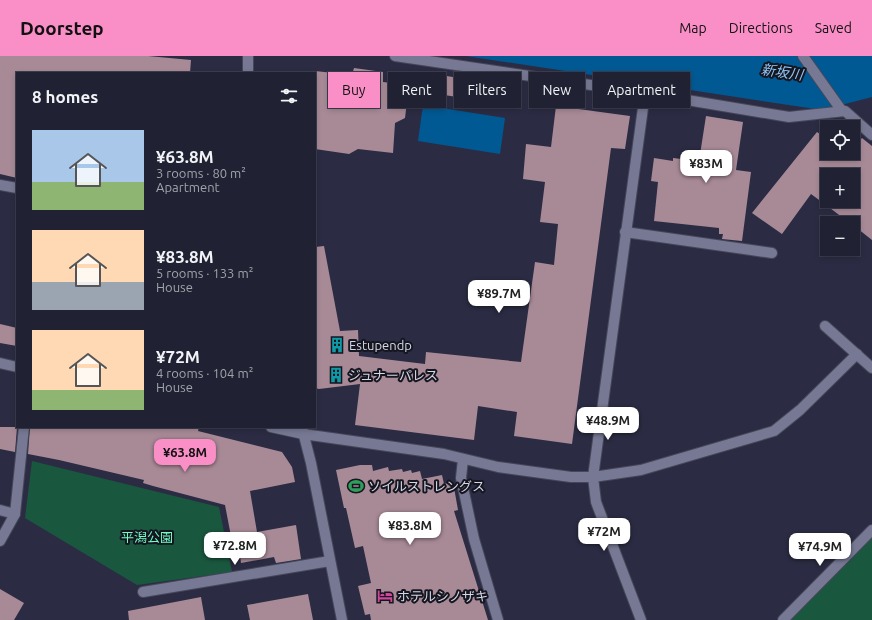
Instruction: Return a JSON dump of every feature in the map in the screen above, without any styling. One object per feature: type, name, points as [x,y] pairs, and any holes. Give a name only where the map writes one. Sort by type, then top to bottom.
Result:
[{"type":"street","points":[[248,56],[248,72]]},
{"type":"street","points":[[395,56],[593,85]]},
{"type":"street","points":[[803,56],[842,111]]},
{"type":"street","points":[[690,101],[789,117],[845,111],[872,135]]},
{"type":"street","points":[[641,620],[596,502],[593,477],[642,108]]},
{"type":"street","points":[[0,185],[16,188]]},
{"type":"street","points":[[625,232],[772,253]]},
{"type":"street","points":[[825,326],[872,368]]},
{"type":"street","points":[[281,428],[302,430],[444,454],[513,469],[571,477],[593,477],[641,470],[774,432],[800,410],[857,354]]},
{"type":"street","points":[[0,363],[16,367]]},
{"type":"street","points":[[0,541],[15,514],[24,428]]},
{"type":"street","points":[[302,430],[311,463],[342,620]]},
{"type":"street","points":[[463,459],[461,478],[474,539],[498,620]]},
{"type":"street","points":[[0,510],[15,514]]},
{"type":"street","points":[[783,620],[872,530]]},
{"type":"street","points":[[143,592],[330,561]]},
{"type":"green space","name":"平潟公園","points":[[32,461],[219,507],[232,572],[137,585],[25,518]]},
{"type":"green space","points":[[872,536],[872,620],[787,620]]},
{"type":"water","name":"新坂川","points":[[466,56],[872,56],[872,97],[822,110],[690,90],[690,72],[593,72],[593,75],[585,74],[585,72],[571,72]]},
{"type":"water","points":[[423,108],[442,108],[505,118],[500,154],[418,141]]},
{"type":"building","points":[[0,56],[148,56],[191,60],[190,72],[16,72],[16,178],[0,174]]},
{"type":"building","points":[[354,68],[383,72],[383,82],[388,83],[388,108],[406,108],[405,118],[395,123],[393,153],[358,149],[349,154],[316,149],[315,71],[328,72],[328,108],[380,108],[380,72],[353,72]]},
{"type":"building","points":[[446,76],[454,77],[454,97],[446,95]]},
{"type":"building","points":[[556,108],[571,108],[630,116],[625,149],[611,148],[572,444],[514,436],[517,412],[478,406],[474,440],[355,425],[360,384],[316,388],[316,247],[324,246],[340,331],[358,330],[359,356],[425,364],[426,352],[521,362],[535,262],[554,265],[558,224],[540,222],[545,182],[523,179],[526,144],[551,147]]},
{"type":"building","points":[[706,116],[743,122],[736,170],[751,172],[742,241],[722,239],[723,234],[719,234],[719,228],[654,221],[658,182],[651,181],[654,158],[673,161],[673,158],[699,161]]},
{"type":"building","points":[[817,132],[820,134],[820,160],[860,160],[860,140],[862,138],[872,146],[872,240],[860,231],[860,216],[841,216],[830,208],[860,208],[860,168],[820,168],[820,201],[811,194],[782,234],[752,213]]},
{"type":"building","points":[[0,324],[16,328],[16,346],[0,343]]},
{"type":"building","points":[[0,427],[16,427],[15,452],[0,449]]},
{"type":"building","points":[[30,428],[199,428],[198,431],[282,452],[292,467],[295,482],[250,491],[257,532],[296,525],[301,559],[276,563],[274,557],[241,563],[240,556],[235,557],[225,505],[143,483],[144,480],[28,454]]},
{"type":"building","points":[[360,465],[372,465],[373,471],[388,467],[389,471],[402,469],[403,472],[411,470],[412,473],[420,471],[422,479],[442,475],[444,484],[453,482],[458,510],[454,511],[488,620],[371,620],[370,614],[365,615],[358,586],[371,583],[363,546],[355,548],[346,508],[344,508],[336,470]]},
{"type":"building","points":[[0,589],[24,603],[14,620],[0,620]]},
{"type":"building","points":[[308,594],[313,620],[250,620],[247,605]]},
{"type":"building","points":[[201,597],[205,620],[129,620],[128,611]]},
{"type":"place","name":"Estupendp","points":[[337,345]]},
{"type":"place","name":"ジュナーパレス","points":[[336,375]]},
{"type":"place","name":"ソイルストレングス","points":[[356,486]]},
{"type":"place","name":"ホテルシノザキ","points":[[385,596]]}]
